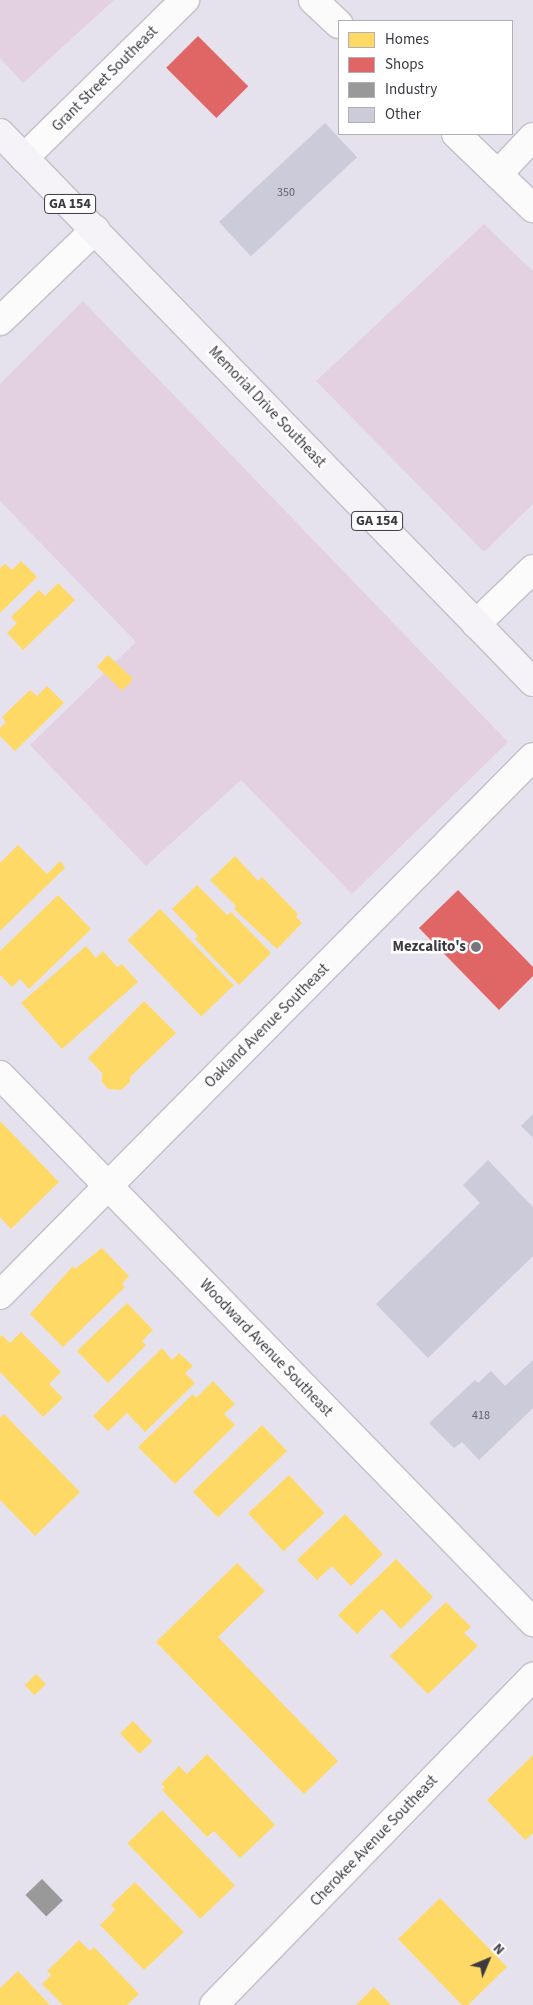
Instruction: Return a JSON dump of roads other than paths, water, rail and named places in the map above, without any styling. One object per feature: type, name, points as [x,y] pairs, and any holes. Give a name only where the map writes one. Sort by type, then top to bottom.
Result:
[{"type":"main road","name":"Memorial Drive Southeast","points":[[0,133],[533,682]]},
{"type":"street","name":"Grant Street Southeast","points":[[24,158],[185,0]]},
{"type":"street","points":[[313,0],[338,23]]},
{"type":"street","points":[[457,135],[533,208]]},
{"type":"street","points":[[498,174],[533,137]]},
{"type":"street","points":[[0,321],[95,230]]},
{"type":"street","points":[[476,624],[533,569]]},
{"type":"street","name":"Oakland Avenue Southeast","points":[[0,1294],[533,757]]},
{"type":"street","name":"Woodward Avenue Southeast","points":[[0,1075],[533,1622]]},
{"type":"street","name":"Cherokee Avenue Southeast","points":[[214,2005],[533,1677]]},
{"type":"place","name":"Mezcalito's","points":[[476,947]]}]
